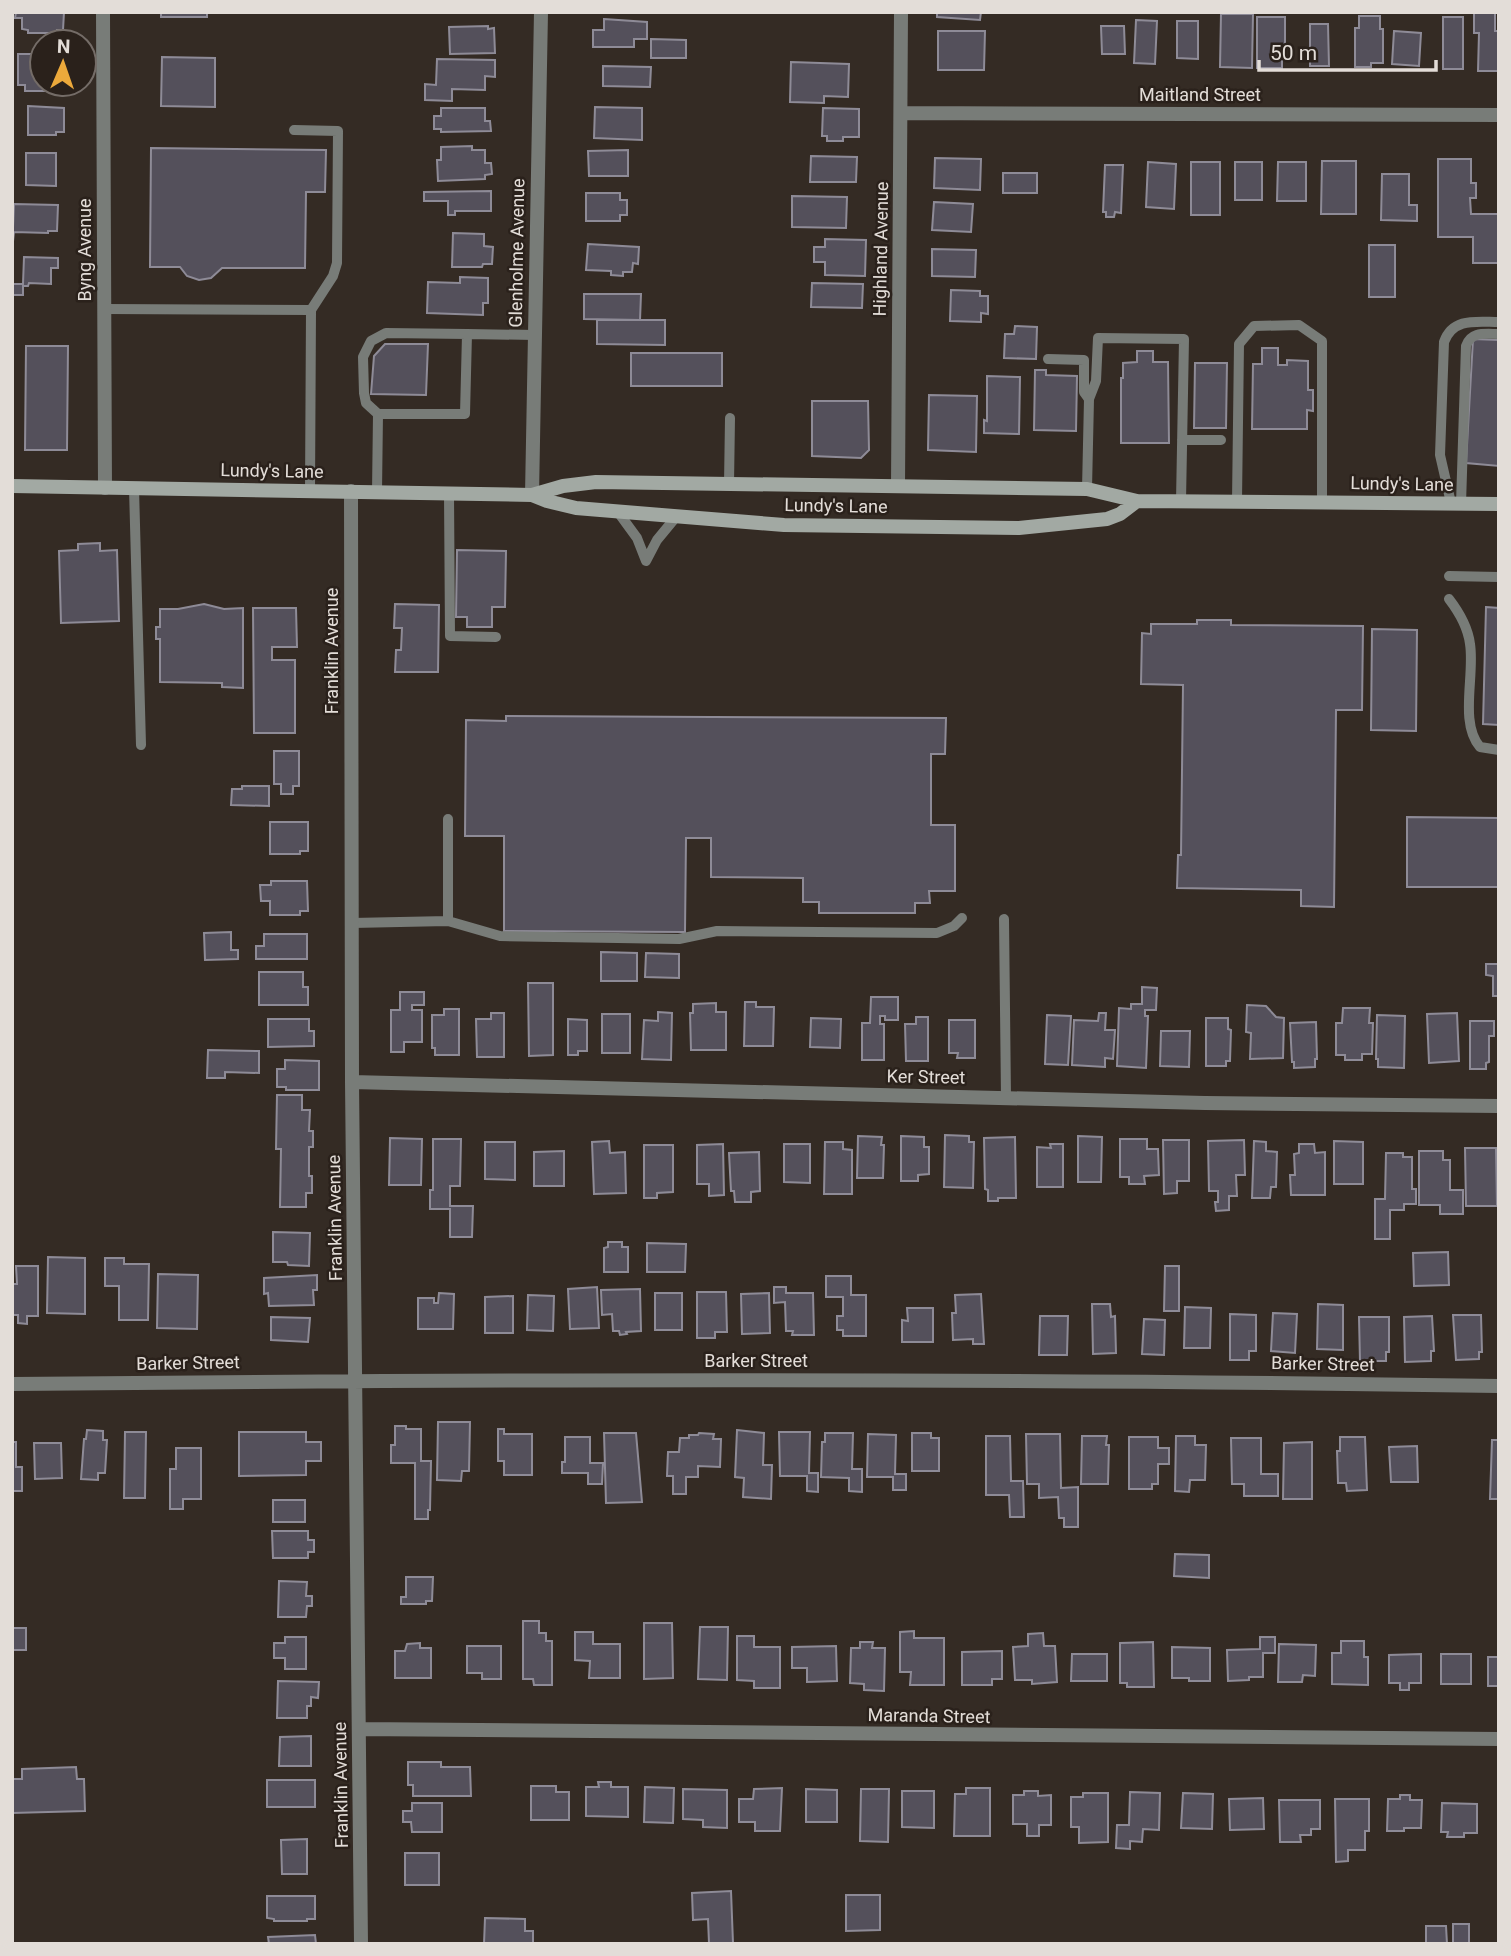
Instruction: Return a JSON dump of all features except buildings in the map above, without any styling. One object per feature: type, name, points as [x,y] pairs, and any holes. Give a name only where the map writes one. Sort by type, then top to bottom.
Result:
[{"type":"main road","name":"Lundy's Lane","points":[[532,495],[563,486],[596,482],[1087,489],[1137,501],[1499,504]]},
{"type":"main road","name":"Lundy's Lane","points":[[12,486],[532,495],[562,505],[618,512],[784,525],[1019,528],[1107,519],[1120,514],[1137,501]]},
{"type":"street","name":"Byng Avenue","points":[[103,12],[106,488]]},
{"type":"street","name":"Glenholme Avenue","points":[[532,495],[541,12]]},
{"type":"street","name":"Highland Avenue","points":[[898,486],[901,12]]},
{"type":"street","name":"Maitland Street","points":[[902,113],[1499,115]]},
{"type":"street","name":"Franklin Avenue","points":[[351,491],[352,1082],[361,1944]]},
{"type":"street","name":"Ker Street","points":[[352,1082],[1006,1098],[1499,1106]]},
{"type":"street","name":"Barker Street","points":[[12,1384],[356,1380],[1228,1381],[1499,1386]]},
{"type":"street","name":"Maranda Street","points":[[359,1729],[1499,1739]]},
{"type":"lane","points":[[294,130],[338,131],[337,263],[333,276],[311,310],[310,491]]},
{"type":"lane","points":[[105,309],[311,310]]},
{"type":"lane","points":[[1456,504],[1440,454],[1444,342],[1449,333],[1461,323],[1499,322]]},
{"type":"lane","points":[[1237,501],[1239,344],[1254,326],[1299,325],[1322,341],[1322,502]]},
{"type":"lane","points":[[467,334],[466,414],[378,414],[366,403],[363,393],[363,357],[371,341],[386,333],[467,334],[535,335]]},
{"type":"lane","points":[[1456,504],[1466,346],[1471,336],[1499,334]]},
{"type":"lane","points":[[1087,489],[1089,399],[1097,381],[1098,338],[1184,339],[1181,501]]},
{"type":"lane","points":[[1048,359],[1084,360],[1084,392],[1089,399]]},
{"type":"lane","points":[[377,492],[378,414]]},
{"type":"lane","points":[[729,484],[730,418]]},
{"type":"lane","points":[[1182,440],[1220,440]]},
{"type":"lane","points":[[134,488],[141,745]]},
{"type":"lane","points":[[449,493],[450,636],[496,637]]},
{"type":"lane","points":[[618,512],[637,538],[646,561],[657,540],[676,517]]},
{"type":"lane","points":[[1449,576],[1499,577]]},
{"type":"lane","points":[[1449,599],[1458,610],[1470,643],[1470,732],[1480,747],[1499,750]]},
{"type":"lane","points":[[447,819],[448,920]]},
{"type":"lane","points":[[352,923],[448,920],[500,936],[679,939],[717,931],[937,933],[954,926],[962,918]]},
{"type":"lane","points":[[1004,919],[1006,1098]]}]
